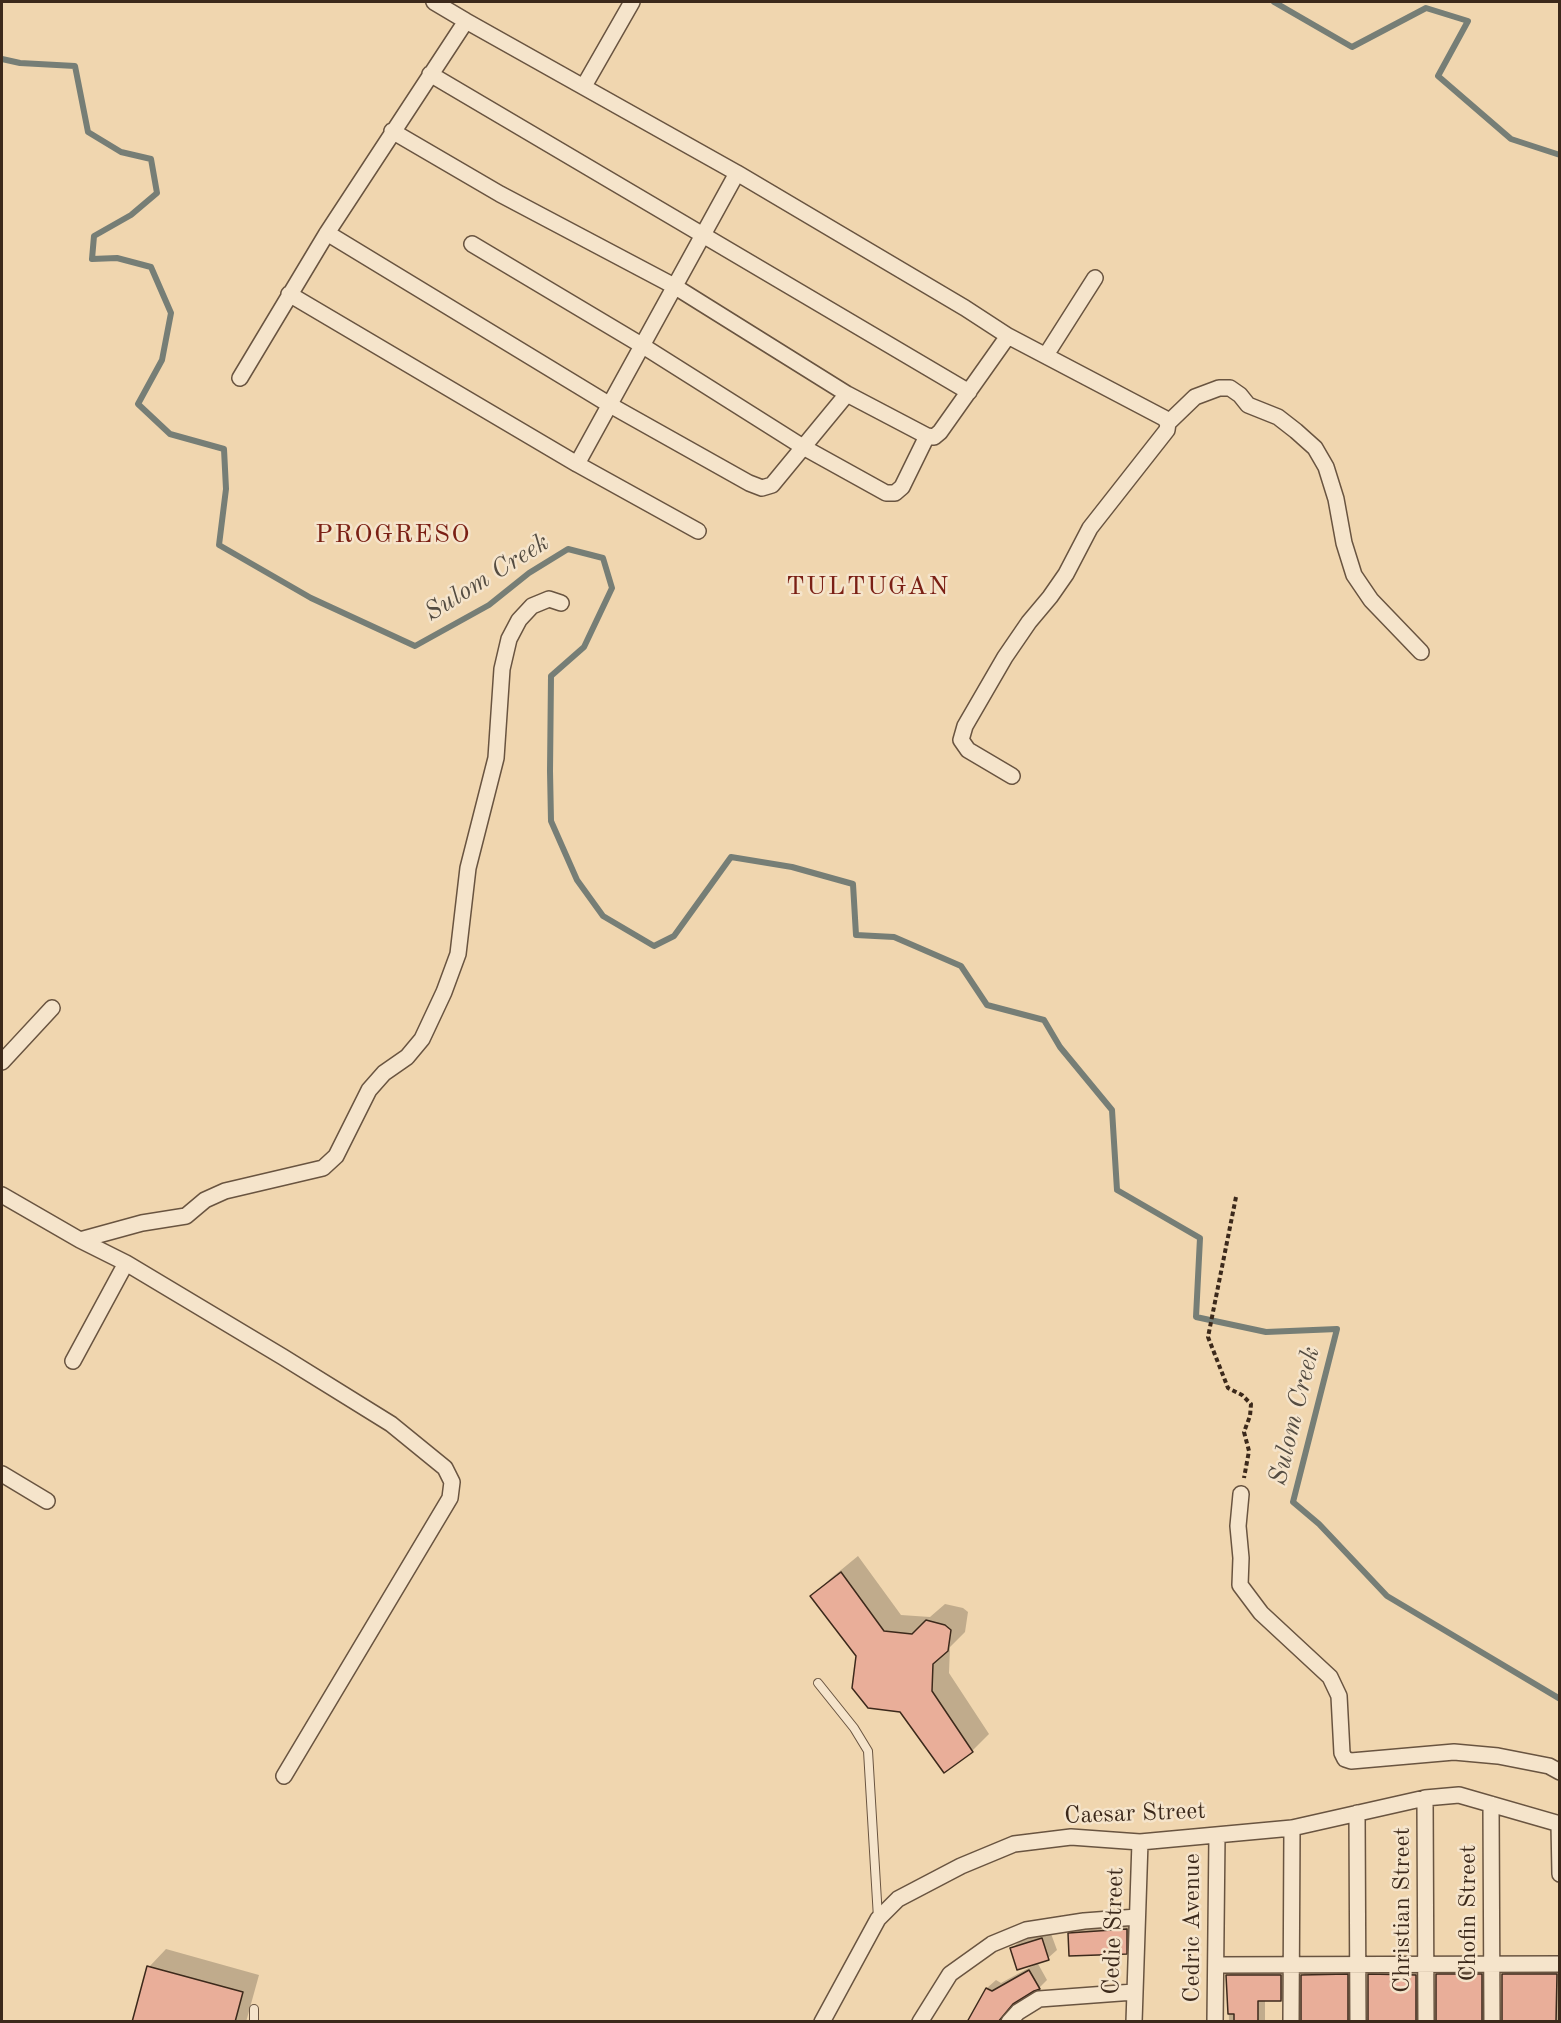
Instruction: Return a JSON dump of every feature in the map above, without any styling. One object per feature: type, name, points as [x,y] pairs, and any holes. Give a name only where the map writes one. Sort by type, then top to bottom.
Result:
[{"type":"street","points":[[434,2],[737,173],[965,308],[1008,336],[1164,418],[1168,423]]},
{"type":"street","points":[[584,86],[632,2]]},
{"type":"street","points":[[240,378],[327,233],[466,21]]},
{"type":"street","points":[[430,74],[969,392]]},
{"type":"street","points":[[392,132],[500,194],[674,286],[847,394],[927,436],[934,437],[940,432],[1008,336]]},
{"type":"street","points":[[577,464],[737,173]]},
{"type":"street","points":[[327,233],[610,405],[749,483],[762,488],[772,485],[847,394]]},
{"type":"street","points":[[472,244],[643,346],[803,447],[886,493],[895,493],[902,487],[927,436]]},
{"type":"street","points":[[1046,355],[1095,278]]},
{"type":"street","points":[[289,294],[577,464],[698,531]]},
{"type":"street","points":[[1012,776],[968,750],[961,740],[965,726],[1005,657],[1066,574],[1090,528],[1167,430],[1168,423],[1195,397],[1219,388],[1230,388],[1248,405],[1278,417],[1315,448],[1326,467],[1336,499],[1344,543],[1354,575],[1371,600],[1420,652]]},
{"type":"street","points":[[80,1240],[142,1223],[168,1221],[186,1216],[205,1200],[225,1191],[323,1168],[336,1156],[369,1090],[384,1073],[407,1057],[422,1039],[444,992],[458,954],[468,868],[496,758],[502,669],[509,639],[519,620],[532,606],[549,599],[561,603]]},
{"type":"street","points":[[2,1062],[52,1008]]},
{"type":"street","points":[[2,1195],[80,1240],[126,1263],[390,1424],[445,1468],[453,1482],[450,1497],[284,1776]]},
{"type":"street","points":[[73,1361],[126,1263]]},
{"type":"street","points":[[2,1474],[47,1501]]},
{"type":"street","points":[[1241,1494],[1238,1526],[1241,1558],[1240,1585],[1261,1613],[1330,1677],[1339,1696],[1342,1753],[1345,1759],[1351,1761],[1454,1752],[1498,1756],[1549,1766],[1560,1772]]},
{"type":"street","name":"Caesar Street","points":[[822,2022],[878,1919],[898,1899],[961,1866],[1014,1844],[1071,1837],[1140,1842],[1292,1828],[1425,1797],[1459,1795],[1559,1824]]},
{"type":"street","name":"Christian Street","points":[[1425,1797],[1426,2022]]},
{"type":"street","name":"Chofin Street","points":[[1491,1804],[1492,2022]]},
{"type":"street","points":[[1357,1813],[1358,2022]]},
{"type":"street","points":[[1559,1824],[1560,1874]]},
{"type":"street","points":[[1291,2022],[1292,1828]]},
{"type":"street","name":"Cedric Avenue","points":[[1215,2022],[1216,1834]]},
{"type":"street","name":"Cedie Street","points":[[1134,2022],[1140,1842]]},
{"type":"street","points":[[920,2022],[950,1974],[992,1944],[1026,1930],[1084,1921],[1137,1917]]},
{"type":"street","points":[[1216,1965],[1560,1964]]},
{"type":"street","points":[[1009,2022],[1018,2012],[1039,2000],[1134,1992]]},
{"type":"lane","points":[[818,1683],[854,1728],[868,1751],[878,1919]]},
{"type":"lane","points":[[254,2009],[254,2022]]},
{"type":"path","points":[[1236,1197],[1208,1337],[1228,1388],[1242,1395],[1251,1404],[1250,1416],[1244,1432],[1249,1451],[1241,1494]]},
{"type":"building","points":[[841,1572],[884,1631],[912,1634],[926,1620],[945,1625],[951,1630],[948,1651],[933,1664],[932,1691],[973,1752],[944,1773],[900,1712],[868,1708],[852,1688],[856,1656],[810,1596]]},
{"type":"building","points":[[1127,1929],[1127,1954],[1069,1956],[1068,1933]]},
{"type":"building","points":[[1042,1938],[1049,1960],[1017,1970],[1010,1948]]},
{"type":"building","points":[[147,1966],[243,1992],[235,2022],[132,2022]]},
{"type":"building","points":[[1029,1970],[1040,1989],[1013,2004],[998,2022],[967,2022],[986,1988],[992,1991]]},
{"type":"building","points":[[1348,1974],[1348,2022],[1301,2022],[1301,1975]]},
{"type":"building","points":[[1368,1974],[1416,1975],[1416,2022],[1368,2022]]},
{"type":"building","points":[[1436,1974],[1482,1974],[1482,2022],[1436,2022]]},
{"type":"building","points":[[1502,1974],[1557,1974],[1556,2022],[1502,2022]]},
{"type":"building","points":[[1226,1975],[1281,1975],[1281,2001],[1258,2001],[1258,2022],[1234,2022],[1234,2014],[1228,2014]]},
{"type":"waterway","points":[[1274,2],[1352,47],[1426,8],[1468,21],[1438,76],[1511,139],[1560,155]]},
{"type":"waterway","name":"Sulom Creek","points":[[2,59],[20,63],[75,66],[88,132],[121,152],[151,159],[157,193],[131,215],[94,236],[92,259],[117,258],[151,267],[171,313],[162,360],[138,404],[170,434],[224,449],[226,489],[219,545],[311,598],[415,646],[489,605],[529,573],[568,549],[603,558],[612,588],[584,647],[551,676],[550,771],[551,821],[577,880],[603,916],[654,946],[674,936],[731,857],[792,867],[853,884],[856,935],[894,937],[961,966],[987,1005],[1044,1020],[1060,1047],[1112,1110],[1117,1190],[1200,1238],[1196,1317],[1266,1332],[1337,1329],[1293,1502],[1319,1524],[1387,1596],[1560,1699]]},
{"type":"district","name":"PROGRESO","points":[[393,535]]},
{"type":"district","name":"TULTUGAN","points":[[868,587]]}]
